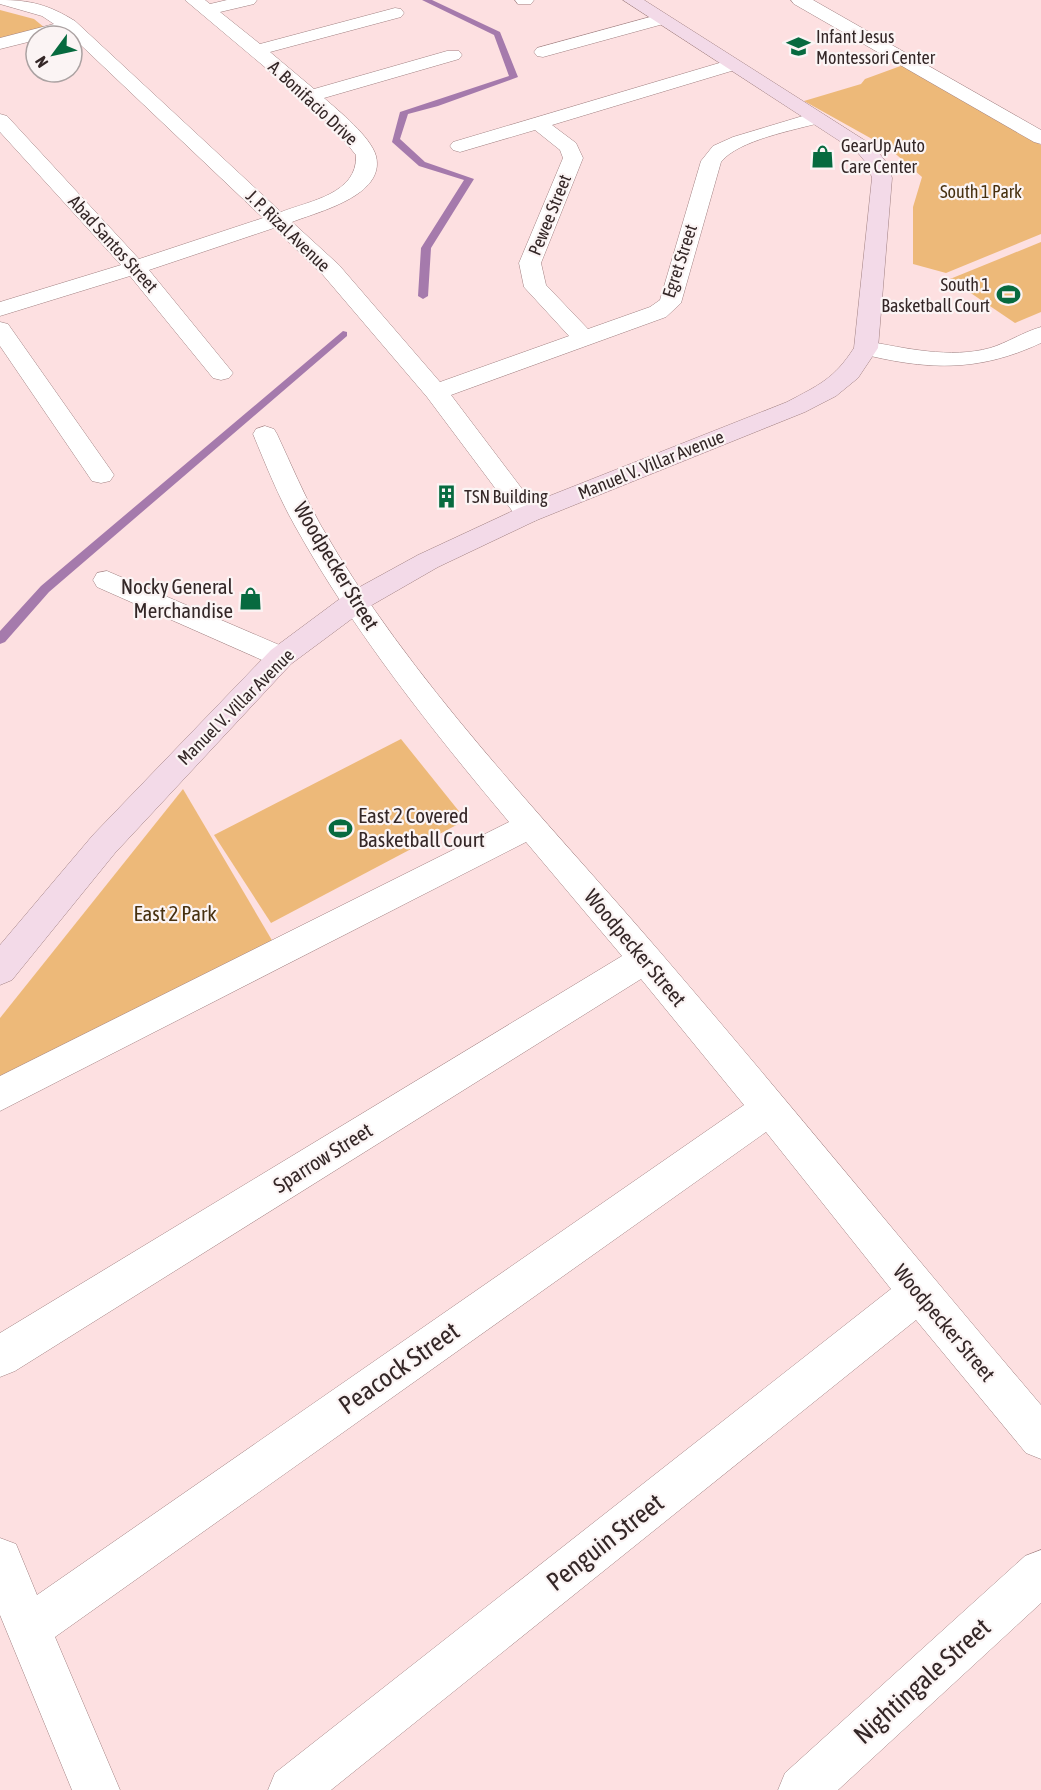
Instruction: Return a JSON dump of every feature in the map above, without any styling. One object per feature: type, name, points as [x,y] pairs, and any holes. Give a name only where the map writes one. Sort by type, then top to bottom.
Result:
[{"type":"street","name":"J. P. Rizal Avenue","points":[[4,0],[48,12],[67,24]]},
{"type":"street","points":[[201,5],[248,0]]},
{"type":"street","name":"Manuel V. Villar Avenue","points":[[0,970],[104,844],[281,657],[356,602],[428,561],[528,514],[796,407],[827,391],[850,373],[866,348],[882,178],[878,164],[864,149],[632,0]]},
{"type":"street","points":[[800,0],[1041,138]]},
{"type":"street","name":"A. Bonifacio Drive","points":[[0,309],[278,220],[329,201],[356,186],[364,171],[366,156],[356,139],[310,96],[201,5]]},
{"type":"street","points":[[255,51],[395,13]]},
{"type":"street","points":[[543,52],[661,19]]},
{"type":"street","points":[[0,44],[24,37]]},
{"type":"street","name":"J. P. Rizal Avenue","points":[[84,39],[331,270],[436,392],[528,514]]},
{"type":"street","points":[[310,96],[453,55]]},
{"type":"street","points":[[460,146],[732,65]]},
{"type":"street","name":"Egret Street","points":[[436,392],[658,312],[670,303],[711,161],[720,150],[740,141],[816,118]]},
{"type":"street","name":"Abad Santos Street","points":[[0,120],[134,266],[221,373]]},
{"type":"street","name":"Pewee Street","points":[[538,123],[569,147],[573,158],[531,263],[535,287],[584,339]]},
{"type":"street","points":[[0,329],[101,476]]},
{"type":"street","points":[[866,348],[932,359],[962,360],[992,354],[1041,334]]},
{"type":"street","name":"Woodpecker Street","points":[[265,434],[307,524],[356,602],[429,702],[530,826],[769,1108],[918,1293],[1041,1438]]},
{"type":"street","points":[[107,580],[281,657]]},
{"type":"street","points":[[0,1094],[530,826]]},
{"type":"street","name":"Sparrow Street","points":[[0,1356],[645,959]]},
{"type":"street","name":"Peacock Street","points":[[28,1629],[769,1108]]},
{"type":"street","name":"Penguin Street","points":[[292,1790],[918,1293]]},
{"type":"street","points":[[0,1560],[96,1790]]},
{"type":"street","name":"Nightingale Street","points":[[802,1790],[1041,1572]]},
{"type":"green space","points":[[0,10],[34,19],[40,24],[24,24],[24,34],[0,40]]},
{"type":"green space","name":"South 1 Park","points":[[906,64],[1041,145],[1041,234],[946,273],[913,264],[913,207],[922,177],[890,149],[804,101],[861,84],[865,79]]},
{"type":"green space","name":"South 1 Basketball Court","points":[[1041,242],[1041,312],[1015,323],[950,279]]},
{"type":"green space","name":"East 2 Covered Basketball Court","points":[[401,739],[466,820],[271,923],[214,835]]},
{"type":"green space","name":"East 2 Park","points":[[183,789],[273,942],[0,1084],[0,1018]]},
{"type":"waterway","points":[[423,296],[426,248],[469,179],[422,164],[395,140],[404,112],[514,77],[497,34],[426,0]]},
{"type":"waterway","points":[[0,639],[45,589],[343,334]]},
{"type":"place","name":"Infant Jesus Montessori Center","points":[[798,47]]},
{"type":"place","name":"GearUp Auto Care Center","points":[[823,156]]},
{"type":"place","name":"South 1 Basketball Court","points":[[1008,295]]},
{"type":"place","name":"TSN Building","points":[[446,497]]},
{"type":"place","name":"Nocky General Merchandise","points":[[251,599]]},
{"type":"place","name":"East 2 Covered Basketball Court","points":[[340,828]]}]
